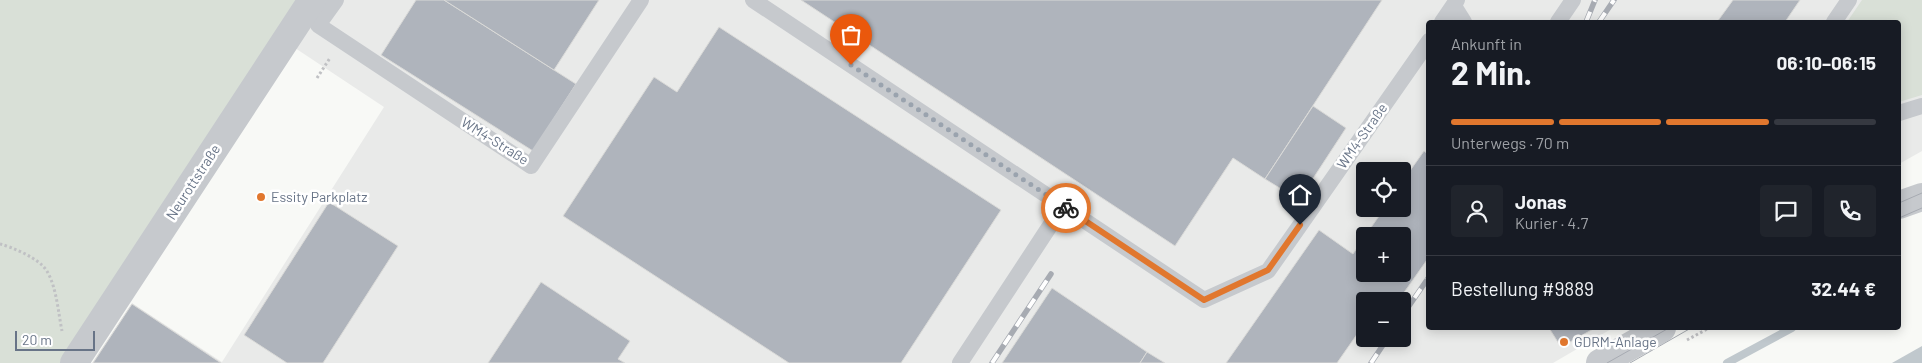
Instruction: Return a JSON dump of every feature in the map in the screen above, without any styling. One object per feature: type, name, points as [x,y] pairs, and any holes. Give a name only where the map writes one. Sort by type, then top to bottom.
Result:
[{"type":"street","name":"Neurottstraße","points":[[74,363],[315,13]]},
{"type":"street","points":[[1901,204],[1922,197]]},
{"type":"street","points":[[1600,363],[1657,330]]},
{"type":"lane","points":[[315,13],[336,0]]},
{"type":"lane","name":"WM4-Straße","points":[[315,13],[531,166],[641,0]]},
{"type":"lane","name":"WM4-Straße","points":[[753,0],[1204,300],[1268,270],[1426,45]]},
{"type":"lane","points":[[1559,20],[1573,0]]},
{"type":"lane","points":[[1835,20],[1849,0]]},
{"type":"lane","points":[[1443,20],[1455,3]]},
{"type":"lane","points":[[1455,3],[1463,20]]},
{"type":"lane","points":[[1901,112],[1922,106]]},
{"type":"lane","points":[[960,363],[1063,206]]},
{"type":"path","points":[[317,78],[324,67]]},
{"type":"path","points":[[0,244],[11,247],[42,265],[53,284],[63,335]]},
{"type":"shaded area","points":[[0,0],[298,0],[60,363],[0,363]]},
{"type":"shaded area","points":[[322,0],[1922,0],[1922,151],[1901,163],[1901,20],[1426,20],[1426,330],[1610,330],[1553,363],[92,363],[132,303],[222,362],[384,107],[292,46]]},
{"type":"shaded area","points":[[1862,0],[1922,0],[1922,95],[1901,101],[1901,20],[1848,20]]},
{"type":"shaded area","points":[[1922,346],[1922,363],[1892,363]]},
{"type":"building","points":[[416,0],[444,0],[576,84],[533,151],[381,55]]},
{"type":"building","points":[[444,0],[599,0],[554,70]]},
{"type":"building","points":[[801,0],[1382,0],[1265,179],[1233,158],[1175,246]]},
{"type":"building","points":[[1733,0],[1800,0],[1786,20],[1718,20]]},
{"type":"building","points":[[719,27],[1001,210],[901,363],[789,363],[563,216],[654,77],[677,92]]},
{"type":"building","points":[[1313,106],[1346,128],[1299,200],[1265,179]]},
{"type":"building","points":[[1424,151],[1426,153],[1426,261],[1404,292],[1356,292],[1356,336],[1337,363],[1226,363],[1319,230],[1353,254],[1356,250],[1356,282],[1411,282],[1411,227],[1371,227],[1378,217],[1411,217],[1411,169]]},
{"type":"building","points":[[329,202],[398,246],[323,363],[287,363],[244,335]]},
{"type":"building","points":[[541,282],[630,341],[618,359],[625,363],[488,363]]},
{"type":"building","points":[[1052,288],[1147,352],[1140,363],[1002,363]]},
{"type":"building","points":[[132,304],[221,363],[93,363]]},
{"type":"building","name":"GDRM-Anlage","points":[[1550,330],[1591,330],[1561,347]]},
{"type":"building","points":[[1147,352],[1165,363],[1140,363]]},
{"type":"waterway","points":[[1727,363],[1788,330]]},
{"type":"tram line","points":[[1901,202],[1922,193]]},
{"type":"tram line","points":[[1901,217],[1922,208]]},
{"type":"tram line","points":[[1607,363],[1665,330]]},
{"type":"tram line","points":[[1630,363],[1688,330]]},
{"type":"railway","points":[[1587,20],[1595,0]]},
{"type":"railway","points":[[1600,20],[1614,0]]},
{"type":"railway","points":[[992,363],[1051,274]]},
{"type":"railway","points":[[1411,303],[1426,281]]},
{"type":"railway","points":[[1371,363],[1382,347]]},
{"type":"way so far","points":[[851,65],[1066,208]]},
{"type":"place","name":"Essity Parkplatz","points":[[261,197]]},
{"type":"place","name":"GDRM-Anlage","points":[[1564,342]]},
{"type":"route","points":[[1066,208],[1204,300],[1268,270],[1300,225]]}]
